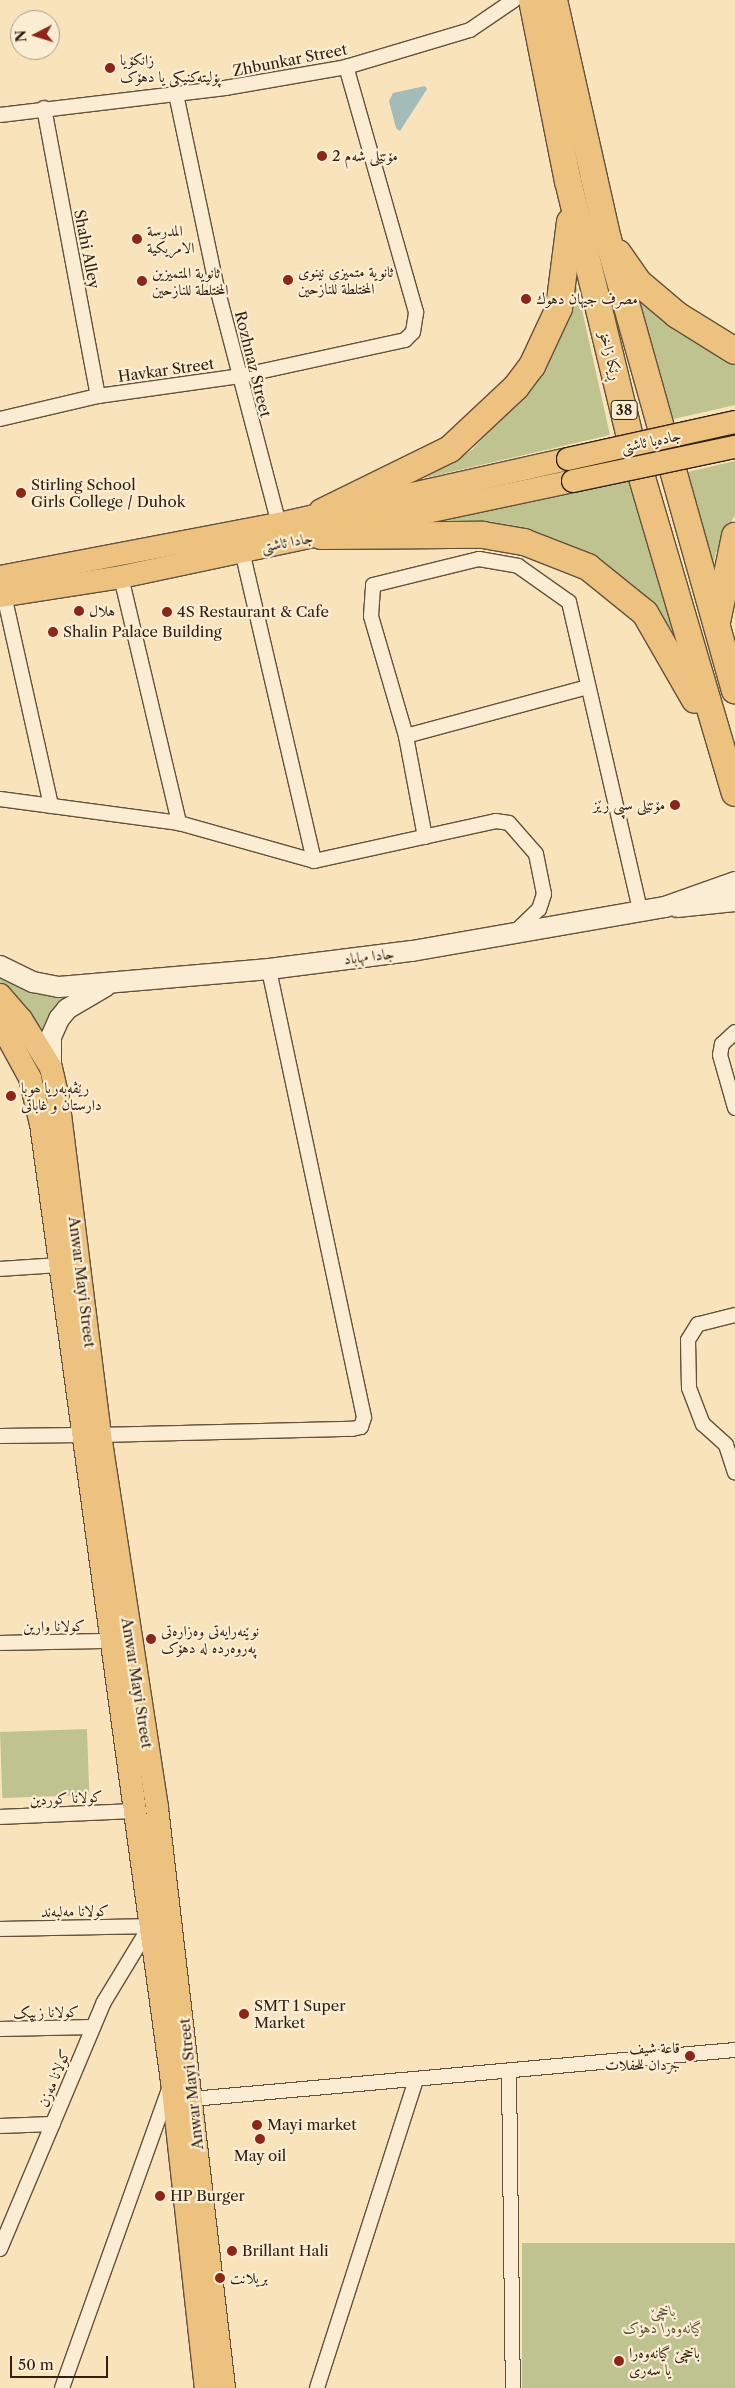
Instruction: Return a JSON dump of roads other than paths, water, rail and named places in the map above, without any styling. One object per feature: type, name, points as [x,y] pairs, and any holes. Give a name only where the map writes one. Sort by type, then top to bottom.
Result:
[{"type":"highway","name":"ڕێکا زاخۆ","points":[[532,0],[568,181],[630,437],[719,745],[735,793]]},
{"type":"highway","name":"ڕێکا زاخۆ","points":[[554,0],[608,238],[716,628],[735,690]]},
{"type":"highway","points":[[321,524],[450,449],[499,405],[532,366],[551,330],[565,278],[570,240],[568,181]]},
{"type":"highway","points":[[608,238],[638,282],[677,315],[735,351]]},
{"type":"highway","points":[[321,524],[483,535],[524,542],[588,567],[645,613],[719,745]]},
{"type":"highway","points":[[716,628],[735,536]]},
{"type":"main road","name":"جادەیا ئاشتی","points":[[568,459],[735,422]]},
{"type":"main road","name":"جادەیا ئاشتی","points":[[573,481],[735,447]]},
{"type":"main road","name":"جادا ئاشتی","points":[[1,589],[121,577],[242,551],[321,524],[568,459]]},
{"type":"main road","name":"جادا ئاشتی","points":[[1,589],[279,524],[321,524],[573,481]]},
{"type":"main road","name":"جادا مهاباد","points":[[0,966],[50,985],[110,984],[269,969],[513,934],[665,907],[735,882]]},
{"type":"main road","points":[[665,907],[735,901]]},
{"type":"main road","points":[[51,1068],[51,1038],[59,1019],[67,1009],[110,984]]},
{"type":"main road","name":"Anwar Mayi Street","points":[[0,995],[21,1019],[51,1068],[90,1435],[109,1641],[172,2081],[203,2278],[224,2388]]},
{"type":"main road","name":"Anwar Mayi Street","points":[[0,1023],[30,1078],[41,1124],[60,1265],[157,1808],[192,2099],[203,2278],[206,2388]]},
{"type":"street","name":"Zhbunkar Street","points":[[0,115],[44,108],[176,94],[346,67],[470,30],[514,0]]},
{"type":"street","name":"Havkar Street","points":[[0,419],[98,396],[240,376],[405,340],[417,323],[346,67]]},
{"type":"street","name":"Rozhnaz Street","points":[[176,94],[240,376],[279,524]]},
{"type":"street","name":"Shahi Alley","points":[[44,108],[98,396]]},
{"type":"street","points":[[242,551],[314,861]]},
{"type":"street","points":[[425,837],[406,736],[371,616],[374,585],[479,559],[518,566],[568,602],[640,910]]},
{"type":"street","points":[[121,577],[179,823]]},
{"type":"street","points":[[1,589],[51,806]]},
{"type":"street","points":[[406,736],[587,687]]},
{"type":"street","points":[[0,799],[179,823],[314,861],[496,821],[509,823],[522,833],[536,854],[544,894],[539,910],[513,934]]},
{"type":"street","points":[[0,1436],[352,1429],[361,1427],[364,1417],[269,969]]},
{"type":"street","points":[[735,1032],[722,1044],[720,1055],[735,1108]]},
{"type":"street","points":[[0,1269],[60,1265]]},
{"type":"street","points":[[735,1315],[698,1324],[688,1340],[689,1388],[703,1424],[726,1445],[735,1474]]},
{"type":"street","name":"کولانا وارین","points":[[0,1643],[109,1641]]},
{"type":"street","name":"کولانا کوردین","points":[[0,1817],[134,1811]]},
{"type":"street","name":"کولانا مەلبەند","points":[[0,1929],[150,1926]]},
{"type":"street","name":"کولانا مەزن","points":[[0,2250],[93,2027],[150,1926]]},
{"type":"street","name":"کولانا زیپک","points":[[0,2029],[93,2027]]},
{"type":"street","points":[[192,2099],[510,2072],[735,2050]]},
{"type":"street","points":[[510,2072],[513,2388]]},
{"type":"street","points":[[317,2388],[416,2079]]},
{"type":"street","points":[[62,2388],[172,2081]]},
{"type":"street","points":[[0,2126],[53,2124]]},
{"type":"water","points":[[425,86],[427,89],[400,131],[396,128],[389,101],[393,93]]},
{"type":"place","name":"زانکۆیا پۆلیتەکنیکی یا دهۆک","points":[[110,68]]},
{"type":"place","name":"مۆتێلی شەم 2","points":[[322,156]]},
{"type":"place","name":"المدرسة الامريكية","points":[[137,239]]},
{"type":"place","name":"ثانوية متميزي نينوى المختلطة للنازحين","points":[[288,280]]},
{"type":"place","name":"ثانوية المتميزين المختلطة للنازحين","points":[[142,281]]},
{"type":"place","name":"مصرف جيهان دهوك","points":[[526,299]]},
{"type":"place","name":"Stirling School Girls College / Duhok","points":[[21,493]]},
{"type":"place","name":"هلال","points":[[79,611]]},
{"type":"place","name":"4S Restaurant & Cafe","points":[[167,612]]},
{"type":"place","name":"Shalin Palace Building","points":[[53,632]]},
{"type":"place","name":"مۆتێلی سپی رێز","points":[[675,805]]},
{"type":"place","name":"رێڤەبەريا ھوبا دارستان و غاباتى","points":[[11,1096]]},
{"type":"place","name":"نوێنەرایەتی وەزارەتی پەروەردە لە دهۆک","points":[[151,1639]]},
{"type":"place","name":"SMT 1 Super Market","points":[[244,2014]]},
{"type":"place","name":"قاعة شيف جردان للحفلات","points":[[690,2056]]},
{"type":"place","name":"Mayi market","points":[[257,2125]]},
{"type":"place","name":"May oil","points":[[260,2139]]},
{"type":"place","name":"HP Burger","points":[[160,2196]]},
{"type":"place","name":"Brillant Hali","points":[[232,2251]]},
{"type":"place","name":"بریلانت","points":[[220,2278]]},
{"type":"place","name":"باخچێ گیانەوەرا یا سەری","points":[[619,2361]]},
{"type":"park label","name":"باخچێ گیانه‌وه‌را دهۆک","points":[[663,2318]]}]
